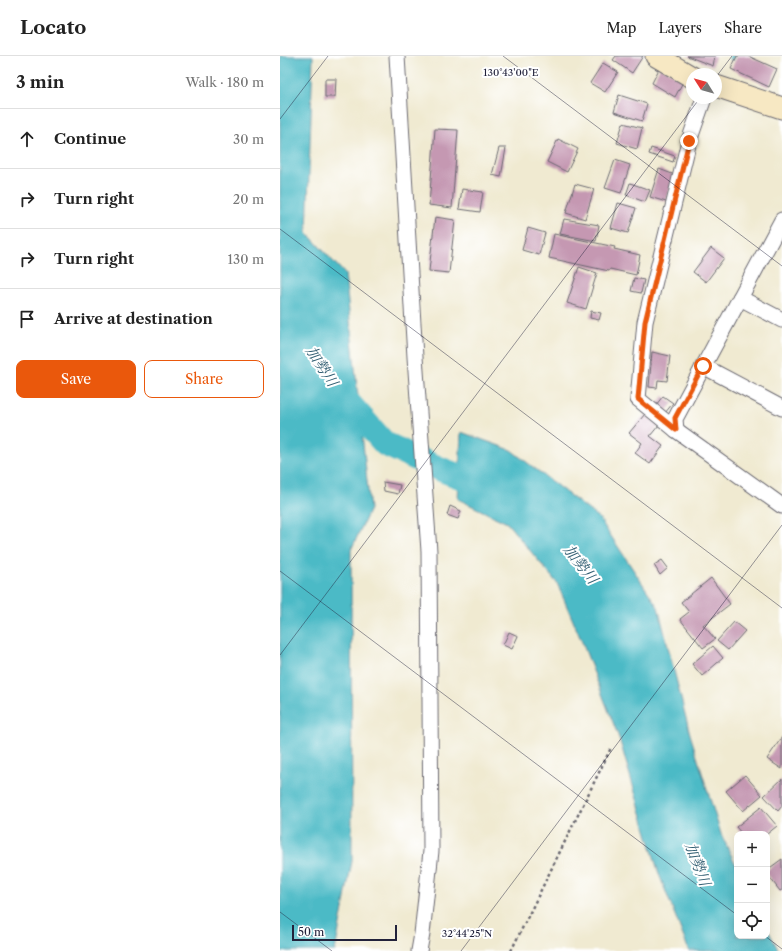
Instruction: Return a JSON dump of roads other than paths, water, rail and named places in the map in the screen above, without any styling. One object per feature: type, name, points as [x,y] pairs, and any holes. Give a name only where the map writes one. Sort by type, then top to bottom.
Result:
[{"type":"main road","points":[[656,56],[686,73]]},
{"type":"main road","points":[[722,88],[782,108]]},
{"type":"street","points":[[397,56],[415,357],[429,552],[431,851],[419,951]]},
{"type":"street","points":[[702,104],[689,141],[645,322],[638,399],[676,430],[782,506]]},
{"type":"street","points":[[676,430],[675,418],[740,298],[780,229]]},
{"type":"street","points":[[740,298],[782,320]]},
{"type":"street","points":[[703,366],[782,408]]},
{"type":"water","points":[[280,56],[313,56],[307,233],[345,274],[370,509],[351,550],[352,861],[335,951],[280,951]]},
{"type":"water","points":[[461,432],[511,450],[599,518],[658,607],[690,734],[721,834],[734,861],[734,939],[770,939],[770,934],[779,951],[689,951],[659,874],[619,738],[582,642],[557,583],[507,523],[458,499]]},
{"type":"waterway","name":"加勢川","points":[[338,391],[385,444],[440,469],[491,488]]}]
